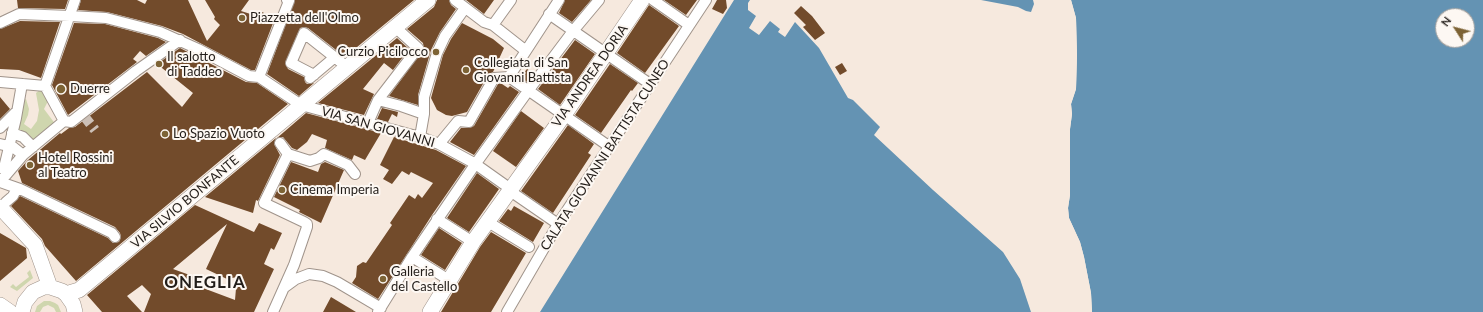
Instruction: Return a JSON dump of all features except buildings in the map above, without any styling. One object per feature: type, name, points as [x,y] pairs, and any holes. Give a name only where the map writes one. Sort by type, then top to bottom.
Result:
[{"type":"main road","name":"VIA SILVIO BONFANTE","points":[[66,294],[78,290],[124,248],[275,136],[301,105],[428,0]]},
{"type":"main road","name":"VIA ANDREA DORIA","points":[[430,312],[473,242],[564,115],[642,0]]},
{"type":"main road","points":[[3,204],[23,231],[35,244],[50,287]]},
{"type":"main road","points":[[0,224],[23,231]]},
{"type":"main road","points":[[22,312],[24,302],[33,292],[44,287],[50,287],[66,294],[73,304],[75,312]]},
{"type":"main road","points":[[0,306],[5,312]]},
{"type":"main road","points":[[0,306],[10,312]]},
{"type":"street","points":[[64,121],[45,86],[75,0]]},
{"type":"street","points":[[259,77],[289,1],[287,0]]},
{"type":"street","points":[[455,0],[484,22],[493,25],[526,51]]},
{"type":"street","points":[[493,25],[511,0]]},
{"type":"street","points":[[509,76],[559,0]]},
{"type":"street","points":[[285,287],[296,279],[309,274],[323,276],[337,282],[380,310],[412,257],[475,164],[573,31],[600,0]]},
{"type":"street","points":[[653,0],[689,25]]},
{"type":"street","name":"CALATA GIOVANNI BATTISTA CUNEO","points":[[506,312],[558,224],[610,148],[650,84],[706,0]]},
{"type":"street","points":[[420,137],[424,114],[424,97],[438,53],[445,36],[465,8]]},
{"type":"street","name":"VIA SAN GIOVANNI","points":[[0,23],[19,14],[106,18],[160,32],[180,40],[250,76],[259,77],[301,105],[368,122],[439,144],[475,164],[558,224]]},
{"type":"street","points":[[549,14],[650,84]]},
{"type":"street","points":[[368,122],[378,100],[418,48],[395,28]]},
{"type":"street","points":[[335,57],[312,77],[290,63],[304,33],[335,57],[347,67]]},
{"type":"street","points":[[114,236],[112,233],[37,196],[0,182],[23,155],[64,121],[71,122],[83,115],[136,71],[180,40]]},
{"type":"street","points":[[439,144],[458,121],[469,122],[494,78],[509,76],[610,148]]},
{"type":"street","points":[[0,82],[45,86]]},
{"type":"street","points":[[0,168],[4,168],[4,145],[12,133],[22,84]]},
{"type":"street","points":[[378,100],[399,105],[424,114]]},
{"type":"street","points":[[0,128],[17,110]]},
{"type":"street","points":[[12,133],[23,137],[33,146]]},
{"type":"street","points":[[275,136],[288,154],[310,161],[319,158],[324,154],[348,165],[355,174]]},
{"type":"street","points":[[4,145],[18,150],[23,155]]},
{"type":"street","points":[[273,312],[294,266],[307,227],[307,224],[304,222],[264,203],[288,154]]},
{"type":"street","points":[[3,204],[13,196],[18,189]]},
{"type":"street","points":[[437,219],[473,242]]},
{"type":"street","points":[[488,222],[529,248]]},
{"type":"street","points":[[412,257],[449,280]]},
{"type":"green space","points":[[41,89],[48,101],[44,109],[56,125],[34,143],[16,132],[24,100],[26,99],[29,109],[24,124],[31,129],[37,121],[39,110],[36,93]]},
{"type":"green space","points":[[30,270],[33,278],[17,291],[10,287],[13,284],[16,287],[29,277],[27,273]]},
{"type":"green space","points":[[44,301],[55,303],[58,305],[61,312],[56,312],[54,308],[48,305],[43,307],[40,312],[35,312],[37,306]]},
{"type":"water","points":[[734,0],[750,0],[748,3],[748,10],[756,16],[749,28],[759,35],[770,21],[780,29],[778,32],[785,37],[795,22],[819,48],[848,98],[853,100],[880,127],[874,135],[1003,252],[1020,279],[1031,312],[540,312]]},
{"type":"water","points":[[981,0],[1033,0],[1034,4],[1031,12],[1018,7]]},
{"type":"water","points":[[1071,0],[1483,0],[1483,312],[1092,312],[1091,293],[1084,257],[1080,242],[1069,218],[1068,208],[1070,195],[1071,104],[1076,89],[1076,18]]},
{"type":"pier","points":[[1069,0],[1071,0],[1076,18],[1077,55],[1076,89],[1071,104],[1070,195],[1068,208],[1069,218],[1080,242],[1084,257],[1091,293],[1092,312],[1090,312],[1089,294],[1078,243],[1068,218],[1066,208],[1068,195],[1069,103],[1074,88],[1075,55],[1074,18]]},
{"type":"tunnel","points":[[84,116],[95,130]]},
{"type":"place","name":"Piazzetta dell'Olmo","points":[[242,18]]},
{"type":"place","name":"Curzio Picilocco","points":[[436,52]]},
{"type":"place","name":"Il salotto di Taddeo","points":[[159,64]]},
{"type":"place","name":"Collegiata di San Giovanni Battista","points":[[466,70]]},
{"type":"place","name":"Duerre","points":[[61,89]]},
{"type":"place","name":"Lo Spazio Vuoto","points":[[165,134]]},
{"type":"place","name":"Hotel Rossini al Teatro","points":[[30,165]]},
{"type":"place","name":"Cinema Imperia","points":[[282,190]]},
{"type":"place","name":"Galleria del Castello","points":[[383,279]]},
{"type":"district","name":"ONEGLIA","points":[[205,283]]}]
